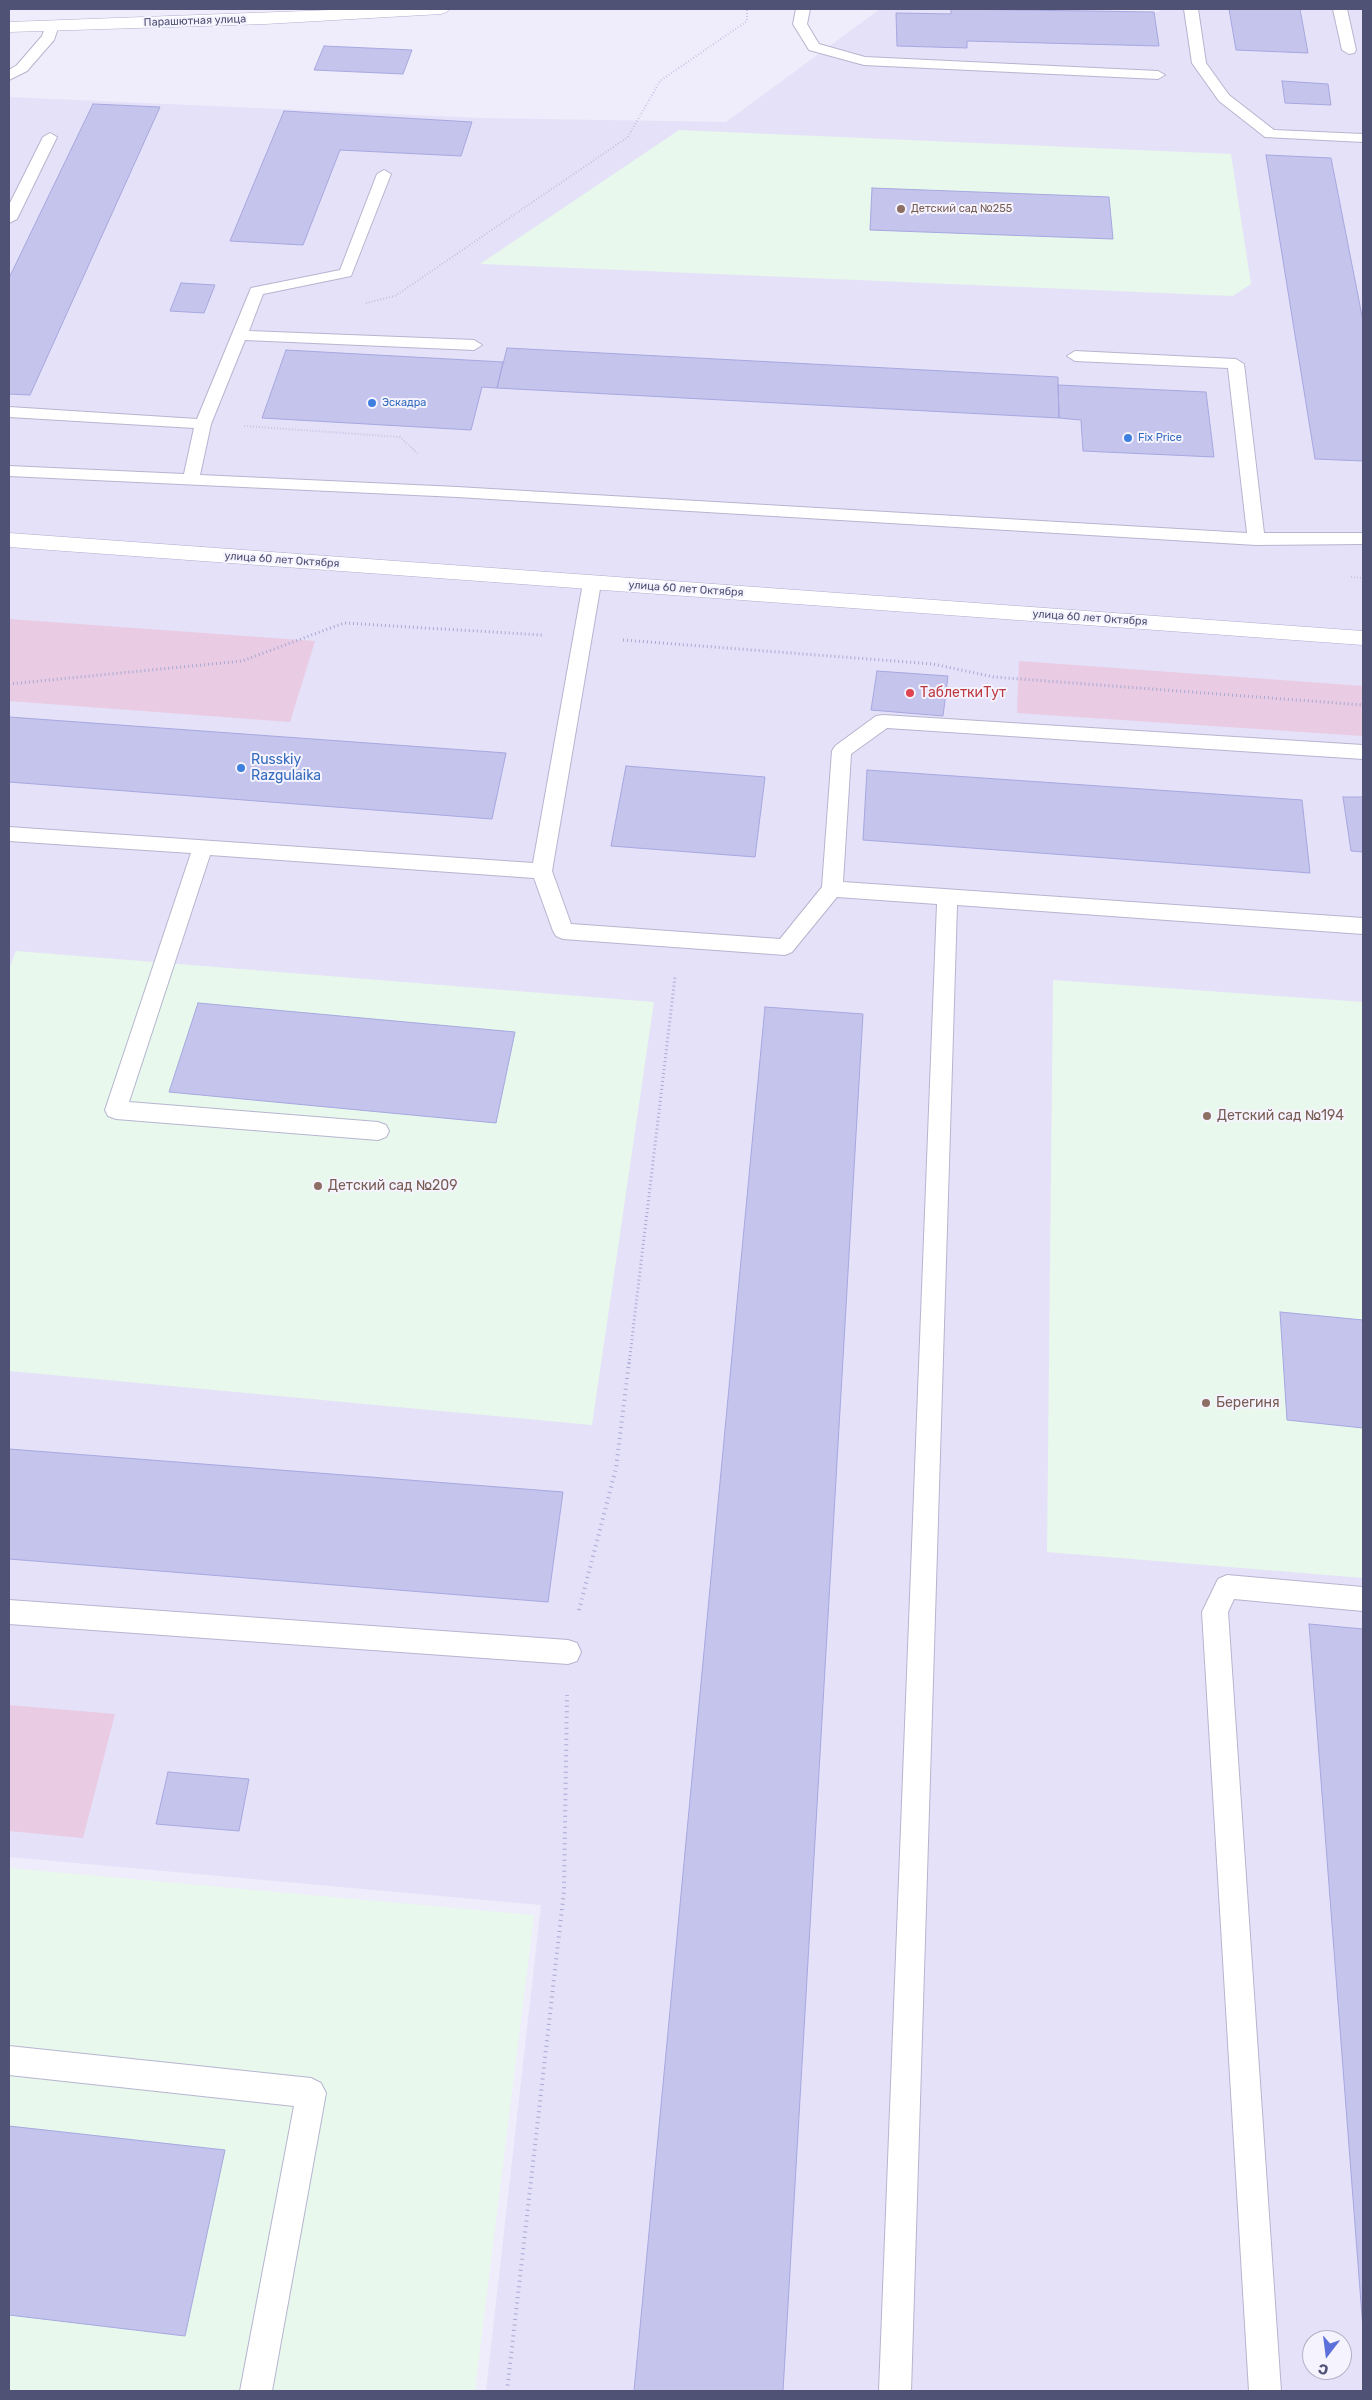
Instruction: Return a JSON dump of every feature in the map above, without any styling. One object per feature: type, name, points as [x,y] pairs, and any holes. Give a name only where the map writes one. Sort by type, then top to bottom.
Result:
[{"type":"main road","name":"Парашютная улица","points":[[9,27],[265,19],[441,9]]},
{"type":"main road","name":"улица 60 лет Октября","points":[[9,540],[1363,638]]},
{"type":"lane","points":[[803,9],[800,24],[814,47],[864,61],[1158,75]]},
{"type":"lane","points":[[1191,9],[1199,64],[1224,98],[1270,134],[1363,138]]},
{"type":"lane","points":[[1340,9],[1349,50]]},
{"type":"lane","points":[[9,76],[22,68],[49,38],[52,25]]},
{"type":"lane","points":[[9,219],[50,137]]},
{"type":"lane","points":[[191,479],[203,424],[257,291],[346,273],[384,174]]},
{"type":"lane","points":[[238,335],[474,345]]},
{"type":"lane","points":[[1075,356],[1236,364],[1256,540]]},
{"type":"lane","points":[[9,412],[203,424]]},
{"type":"lane","points":[[9,471],[467,493],[1256,540],[1363,540]]},
{"type":"lane","points":[[592,583],[542,871],[563,931],[785,947],[832,888],[842,751],[883,721],[1363,752]]},
{"type":"lane","points":[[9,834],[542,871]]},
{"type":"lane","points":[[203,847],[116,1110],[378,1131]]},
{"type":"lane","points":[[832,888],[1363,926]]},
{"type":"lane","points":[[895,2391],[946,896]]},
{"type":"lane","points":[[1265,2391],[1215,1612],[1227,1587],[1363,1599]]},
{"type":"lane","points":[[9,1612],[568,1652]]},
{"type":"lane","points":[[9,2060],[311,2093],[256,2391]]},
{"type":"path","points":[[357,306],[395,296],[628,137],[660,81],[747,21],[747,9]]},
{"type":"path","points":[[237,425],[400,437]]},
{"type":"path","points":[[9,684],[242,661],[344,623],[583,637],[932,664],[994,677],[1363,704]]},
{"type":"shaded area","points":[[880,9],[1069,9],[1159,12],[1159,9],[1363,9],[1363,2391],[486,2391],[541,1905],[9,1857],[9,97],[481,118],[726,122]]},
{"type":"shaded area","name":"Детский сад №255","points":[[679,130],[1231,154],[1251,284],[1233,296],[480,264]]},
{"type":"shaded area","points":[[9,619],[315,641],[290,722],[9,701]]},
{"type":"shaded area","points":[[1019,661],[1363,686],[1363,736],[1017,713]]},
{"type":"shaded area","name":"Детский сад №209","points":[[16,951],[654,1002],[592,1425],[9,1371],[9,969]]},
{"type":"shaded area","points":[[1053,980],[1363,1002],[1363,1578],[1047,1552]]},
{"type":"shaded area","points":[[9,1705],[115,1714],[83,1838],[9,1831]]},
{"type":"shaded area","points":[[9,1868],[534,1915],[475,2391],[9,2391]]},
{"type":"building","points":[[951,9],[1154,12],[1159,46],[967,41],[967,48],[897,46],[896,13],[951,14]]},
{"type":"building","points":[[1229,9],[1300,9],[1308,53],[1236,50]]},
{"type":"building","points":[[324,46],[412,50],[403,74],[314,70]]},
{"type":"building","points":[[1282,81],[1328,84],[1331,105],[1285,103]]},
{"type":"building","points":[[93,104],[160,107],[30,395],[9,394],[9,278]]},
{"type":"building","points":[[284,111],[472,122],[461,156],[340,150],[303,245],[230,241]]},
{"type":"building","points":[[1266,155],[1331,158],[1363,321],[1363,461],[1315,459]]},
{"type":"building","points":[[872,188],[1109,197],[1113,239],[870,230]]},
{"type":"building","points":[[181,283],[215,285],[204,313],[170,311]]},
{"type":"building","points":[[507,348],[1058,377],[1059,418],[497,388]]},
{"type":"building","name":"Эскадра","points":[[286,350],[503,362],[497,388],[482,387],[471,430],[262,418]]},
{"type":"building","points":[[1058,385],[1206,392],[1214,457],[1083,451],[1081,420],[1059,418]]},
{"type":"building","name":"ТаблеткиТут","points":[[877,671],[948,676],[943,716],[871,710]]},
{"type":"building","points":[[9,717],[506,753],[492,819],[9,782]]},
{"type":"building","points":[[626,766],[765,777],[755,857],[611,846]]},
{"type":"building","points":[[867,770],[1302,800],[1310,873],[863,840]]},
{"type":"building","points":[[1343,797],[1363,797],[1363,852],[1351,851]]},
{"type":"building","points":[[198,1003],[515,1032],[496,1123],[169,1092]]},
{"type":"building","points":[[765,1007],[863,1014],[783,2391],[634,2391]]},
{"type":"building","points":[[1280,1312],[1363,1320],[1363,1428],[1287,1420]]},
{"type":"building","points":[[9,1449],[563,1492],[548,1602],[9,1559]]},
{"type":"building","points":[[1309,1624],[1363,1629],[1363,2329]]},
{"type":"building","points":[[168,1772],[249,1779],[239,1831],[156,1824]]},
{"type":"building","points":[[9,2126],[225,2150],[185,2336],[9,2315]]},
{"type":"place","name":"Детский сад №255","points":[[901,209]]},
{"type":"place","name":"Эскадра","points":[[372,403]]},
{"type":"place","name":"Fix Price","points":[[1128,438]]},
{"type":"place","name":"ТаблеткиТут","points":[[910,693]]},
{"type":"place","name":"Russkiy Razgulaika","points":[[241,768]]},
{"type":"place","name":"Детский сад №194","points":[[1207,1116]]},
{"type":"place","name":"Детский сад №209","points":[[318,1186]]},
{"type":"place","name":"Берегиня","points":[[1206,1403]]}]
